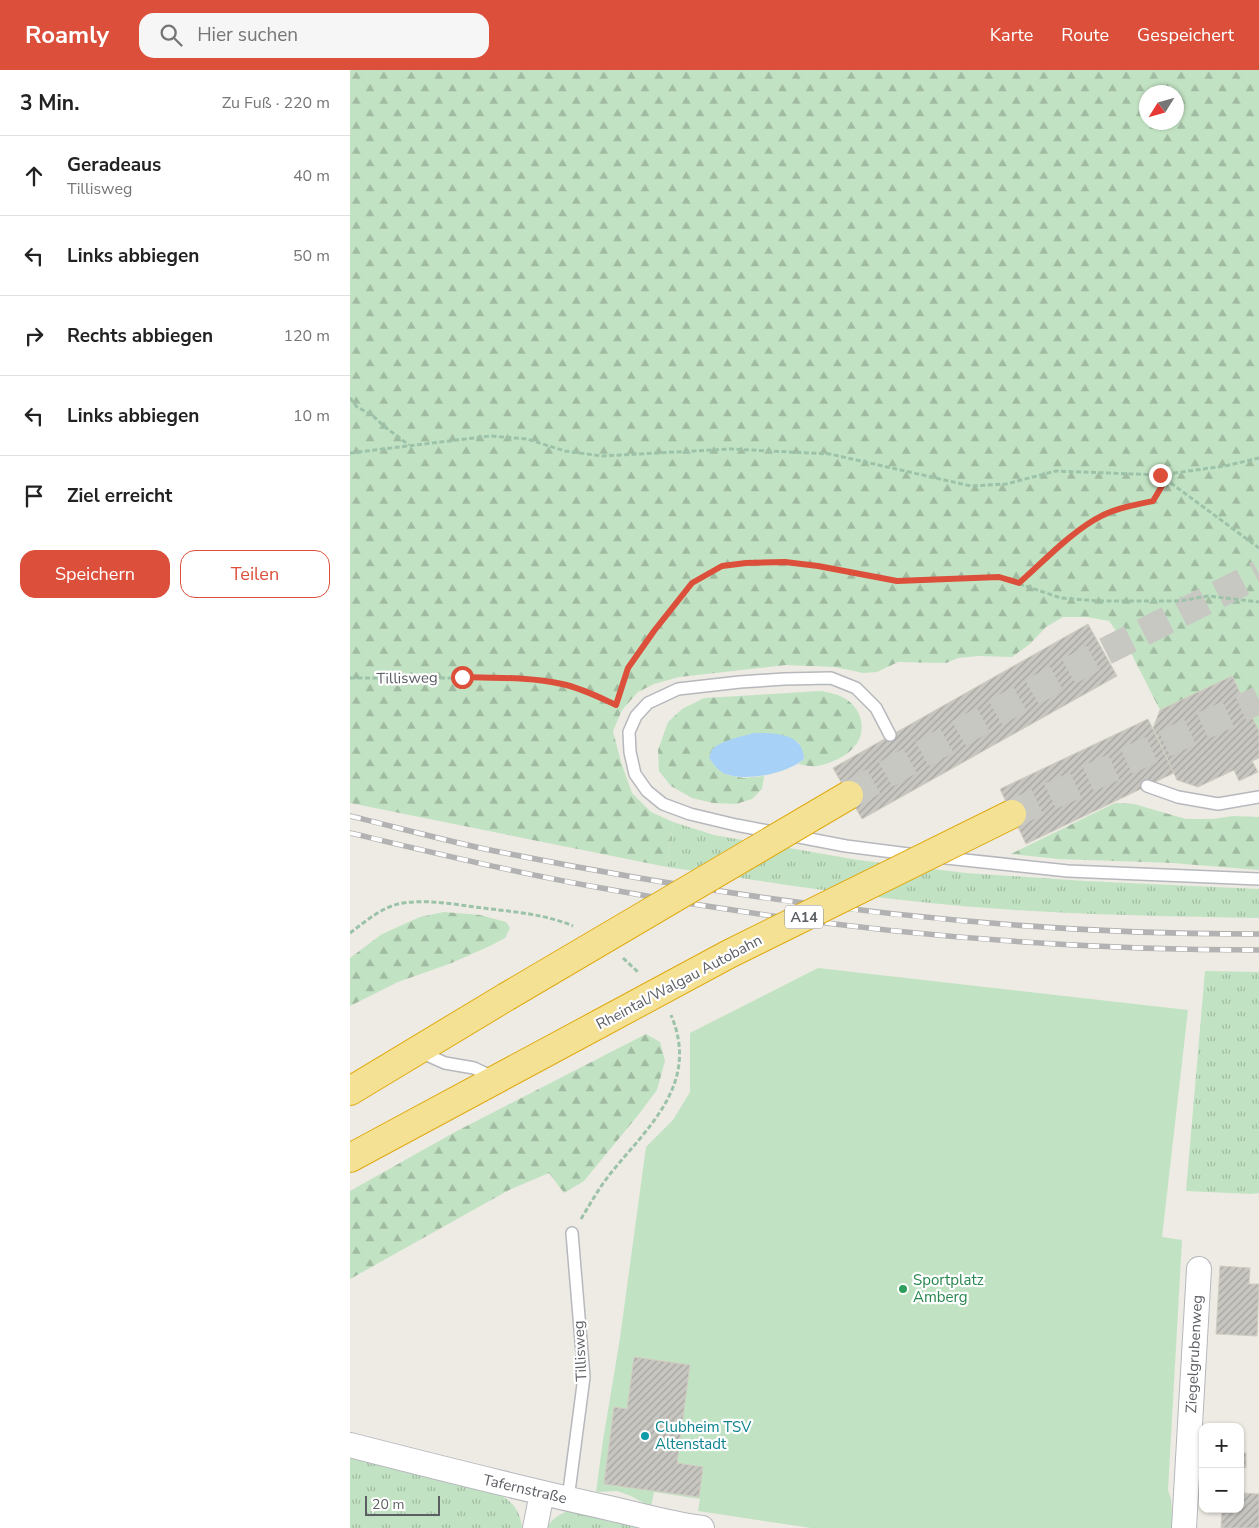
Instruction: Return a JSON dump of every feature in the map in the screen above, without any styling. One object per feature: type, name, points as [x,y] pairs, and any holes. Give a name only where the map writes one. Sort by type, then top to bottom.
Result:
[{"type":"highway","points":[[350,1091],[849,795]]},
{"type":"highway","name":"Rheintal/Walgau Autobahn","points":[[350,1158],[729,954],[1012,814]]},
{"type":"street","name":"Ziegelgrubenweg","points":[[1184,1528],[1199,1270]]},
{"type":"street","name":"Tafernstraße","points":[[350,1445],[542,1493],[676,1524],[702,1528]]},
{"type":"street","points":[[535,1528],[542,1493]]},
{"type":"lane","points":[[890,735],[876,708],[856,688],[831,678],[749,681],[678,689],[648,703],[636,716],[629,732],[630,752],[635,774],[647,791],[663,804],[690,814],[736,825],[846,846],[988,863],[1068,871],[1259,879]]},
{"type":"lane","points":[[1147,786],[1178,797],[1218,804],[1259,797]]},
{"type":"lane","points":[[418,1050],[445,1063],[474,1068],[496,1079]]},
{"type":"lane","name":"Tillisweg","points":[[568,1499],[584,1376],[572,1233]]},
{"type":"path","points":[[350,398],[357,407],[372,415],[409,446]]},
{"type":"path","points":[[350,453],[490,436],[527,439],[565,452],[602,456],[731,449],[830,454],[971,486],[1006,484],[1056,471],[1160,475],[1225,466],[1259,458]]},
{"type":"path","points":[[1160,475],[1259,548]]},
{"type":"path","points":[[1019,583],[1094,519],[1127,506],[1153,501],[1162,486],[1160,475]]},
{"type":"path","points":[[616,705],[628,668],[654,631],[692,583],[722,566],[785,562],[818,566],[897,581],[999,577],[1061,598],[1098,601],[1180,601],[1208,596],[1259,602]]},
{"type":"path","name":"Tillisweg","points":[[350,678],[515,678],[563,684],[594,695],[636,716]]},
{"type":"green space","points":[[350,70],[1259,70],[1259,731],[1232,676],[1160,710],[1129,649],[1109,621],[1087,617],[1063,617],[1046,627],[1030,644],[1012,657],[978,656],[958,658],[946,663],[898,662],[877,672],[863,673],[835,667],[786,665],[679,677],[654,684],[638,692],[622,710],[613,731],[632,793],[651,812],[673,822],[667,867],[350,803]]},
{"type":"green space","points":[[822,691],[839,696],[850,702],[861,720],[861,734],[858,741],[851,751],[837,760],[817,766],[798,764],[804,759],[799,743],[778,735],[755,734],[732,739],[712,750],[728,775],[744,778],[764,776],[762,789],[752,799],[736,804],[713,803],[692,798],[671,786],[659,771],[658,750],[668,722],[682,709],[704,698]]},
{"type":"green space","points":[[1115,803],[1134,804],[1186,819],[1213,819],[1233,816],[1259,817],[1259,870],[1172,863],[1058,859],[1011,854]]},
{"type":"green space","points":[[673,822],[714,835],[858,860],[966,873],[1259,889],[1259,918],[1085,914],[998,909],[850,894],[667,867]]},
{"type":"green space","points":[[444,912],[480,915],[506,922],[510,928],[505,938],[490,946],[449,964],[398,982],[350,1006],[350,958],[382,934],[420,917]]},
{"type":"green space","name":"Sportplatz Amberg","points":[[818,968],[1188,1010],[1162,1237],[1182,1240],[1168,1490],[1171,1499],[1173,1528],[811,1528],[698,1511],[700,1499],[654,1492],[651,1507],[617,1491],[596,1492],[620,1338],[646,1147],[673,1120],[690,1092],[690,1033]]},
{"type":"green space","points":[[1205,971],[1259,972],[1259,1193],[1186,1191]]},
{"type":"green space","points":[[646,1034],[660,1042],[665,1061],[657,1090],[584,1181],[564,1193],[549,1173],[509,1190],[350,1279],[350,1191],[455,1132]]},
{"type":"green space","points":[[350,1454],[495,1492],[506,1498],[517,1510],[522,1528],[350,1528]]},
{"type":"green space","points":[[570,1511],[639,1528],[546,1528],[556,1517]]},
{"type":"water","points":[[754,733],[779,734],[793,739],[803,750],[804,759],[779,772],[738,777],[723,773],[709,758],[712,750],[720,744]]},
{"type":"building","points":[[1088,624],[1117,676],[862,819],[833,768]]},
{"type":"building","points":[[1232,676],[1259,731],[1259,758],[1252,761],[1258,772],[1239,781],[1234,770],[1198,787],[1177,780],[1153,728],[1160,710]]},
{"type":"building","points":[[1148,719],[1174,773],[1026,844],[1000,789]]},
{"type":"building","points":[[1220,1266],[1250,1268],[1249,1284],[1259,1284],[1257,1336],[1216,1334]]},
{"type":"building","name":"Clubheim TSV Altenstadt","points":[[634,1357],[690,1365],[677,1463],[703,1467],[699,1497],[604,1484],[614,1407],[627,1409]]},
{"type":"building","points":[[1244,1453],[1246,1453],[1246,1468],[1244,1467]]},
{"type":"building","points":[[1244,1493],[1259,1494],[1259,1528],[1221,1528],[1222,1513],[1244,1513]]},
{"type":"tunnel","points":[[849,795],[1104,652],[1259,574]]},
{"type":"tunnel","points":[[1012,814],[1259,700]]},
{"type":"railway","points":[[350,816],[485,849],[581,868],[773,899],[967,921],[1064,928],[1162,933],[1259,934]]},
{"type":"railway","points":[[350,833],[478,863],[575,883],[688,903],[850,926],[1014,941],[1095,946],[1259,950]]},
{"type":"place","name":"Sportplatz Amberg","points":[[903,1289]]},
{"type":"place","name":"Clubheim TSV Altenstadt","points":[[645,1436]]},
{"type":"route","points":[[462,677],[515,678],[563,684],[616,705],[628,668],[654,631],[692,583],[722,566],[785,562],[818,566],[897,581],[999,577],[1019,583],[1094,519],[1127,506],[1153,501],[1162,486],[1160,475]]}]
